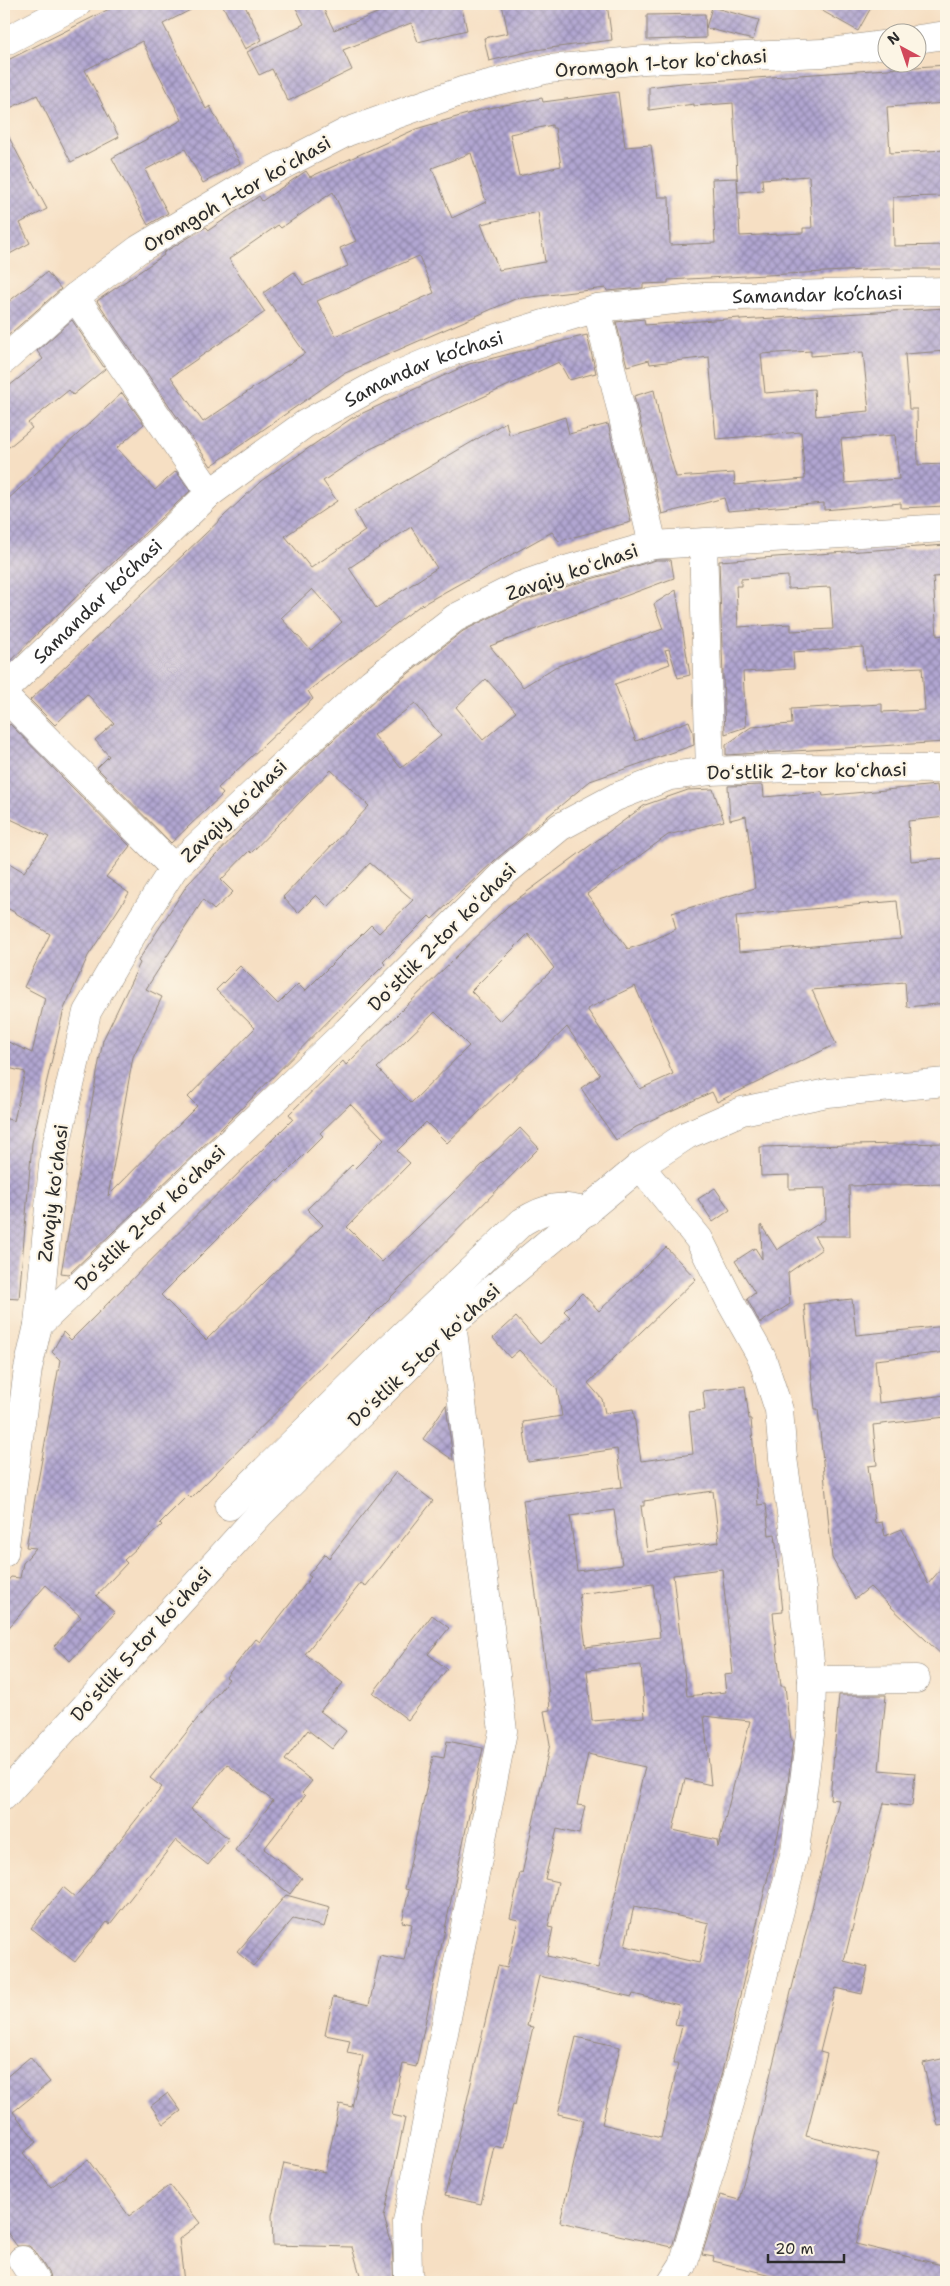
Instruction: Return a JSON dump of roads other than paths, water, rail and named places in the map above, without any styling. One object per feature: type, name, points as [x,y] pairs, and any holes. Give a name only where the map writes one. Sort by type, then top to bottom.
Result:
[{"type":"street","points":[[4,42],[77,4]]},
{"type":"street","points":[[928,38],[946,35]]},
{"type":"street","name":"Oromgoh 1-tor koʻchasi","points":[[4,360],[75,296],[139,249],[254,180],[347,132],[465,90],[549,69],[644,60],[823,53],[878,45]]},
{"type":"street","name":"Samandar ko‘chasi","points":[[4,690],[210,492],[305,424],[383,382],[454,351],[597,308],[704,297],[946,291]]},
{"type":"street","points":[[75,296],[210,492]]},
{"type":"street","points":[[597,308],[653,545]]},
{"type":"street","name":"Zavqiy koʻchasi","points":[[4,1553],[28,1369],[38,1325],[54,1154],[86,1012],[174,868],[372,682],[455,618],[517,587],[569,569],[653,545],[946,528]]},
{"type":"street","points":[[703,543],[710,770]]},
{"type":"street","points":[[4,696],[174,868]]},
{"type":"street","name":"Doʻstlik 2-tor koʻchasi","points":[[38,1325],[347,1031],[504,873],[560,827],[616,797],[670,776],[710,770],[794,768],[946,769]]},
{"type":"street","name":"Doʻstlik 5-tor koʻchasi","points":[[5,1792],[259,1515],[452,1323],[640,1166],[687,1135],[742,1111],[827,1094],[946,1082]]},
{"type":"street","points":[[640,1166],[699,1239],[731,1303],[762,1358],[779,1410],[783,1458],[802,1589],[812,1680],[811,1727],[795,1852],[737,2079],[682,2265],[672,2282]]},
{"type":"street","points":[[229,1506],[378,1359],[522,1222],[536,1213],[553,1208],[567,1206],[587,1212]]},
{"type":"street","points":[[411,2282],[408,2275],[406,2222],[502,1731],[452,1323]]},
{"type":"street","points":[[812,1680],[916,1679]]}]
